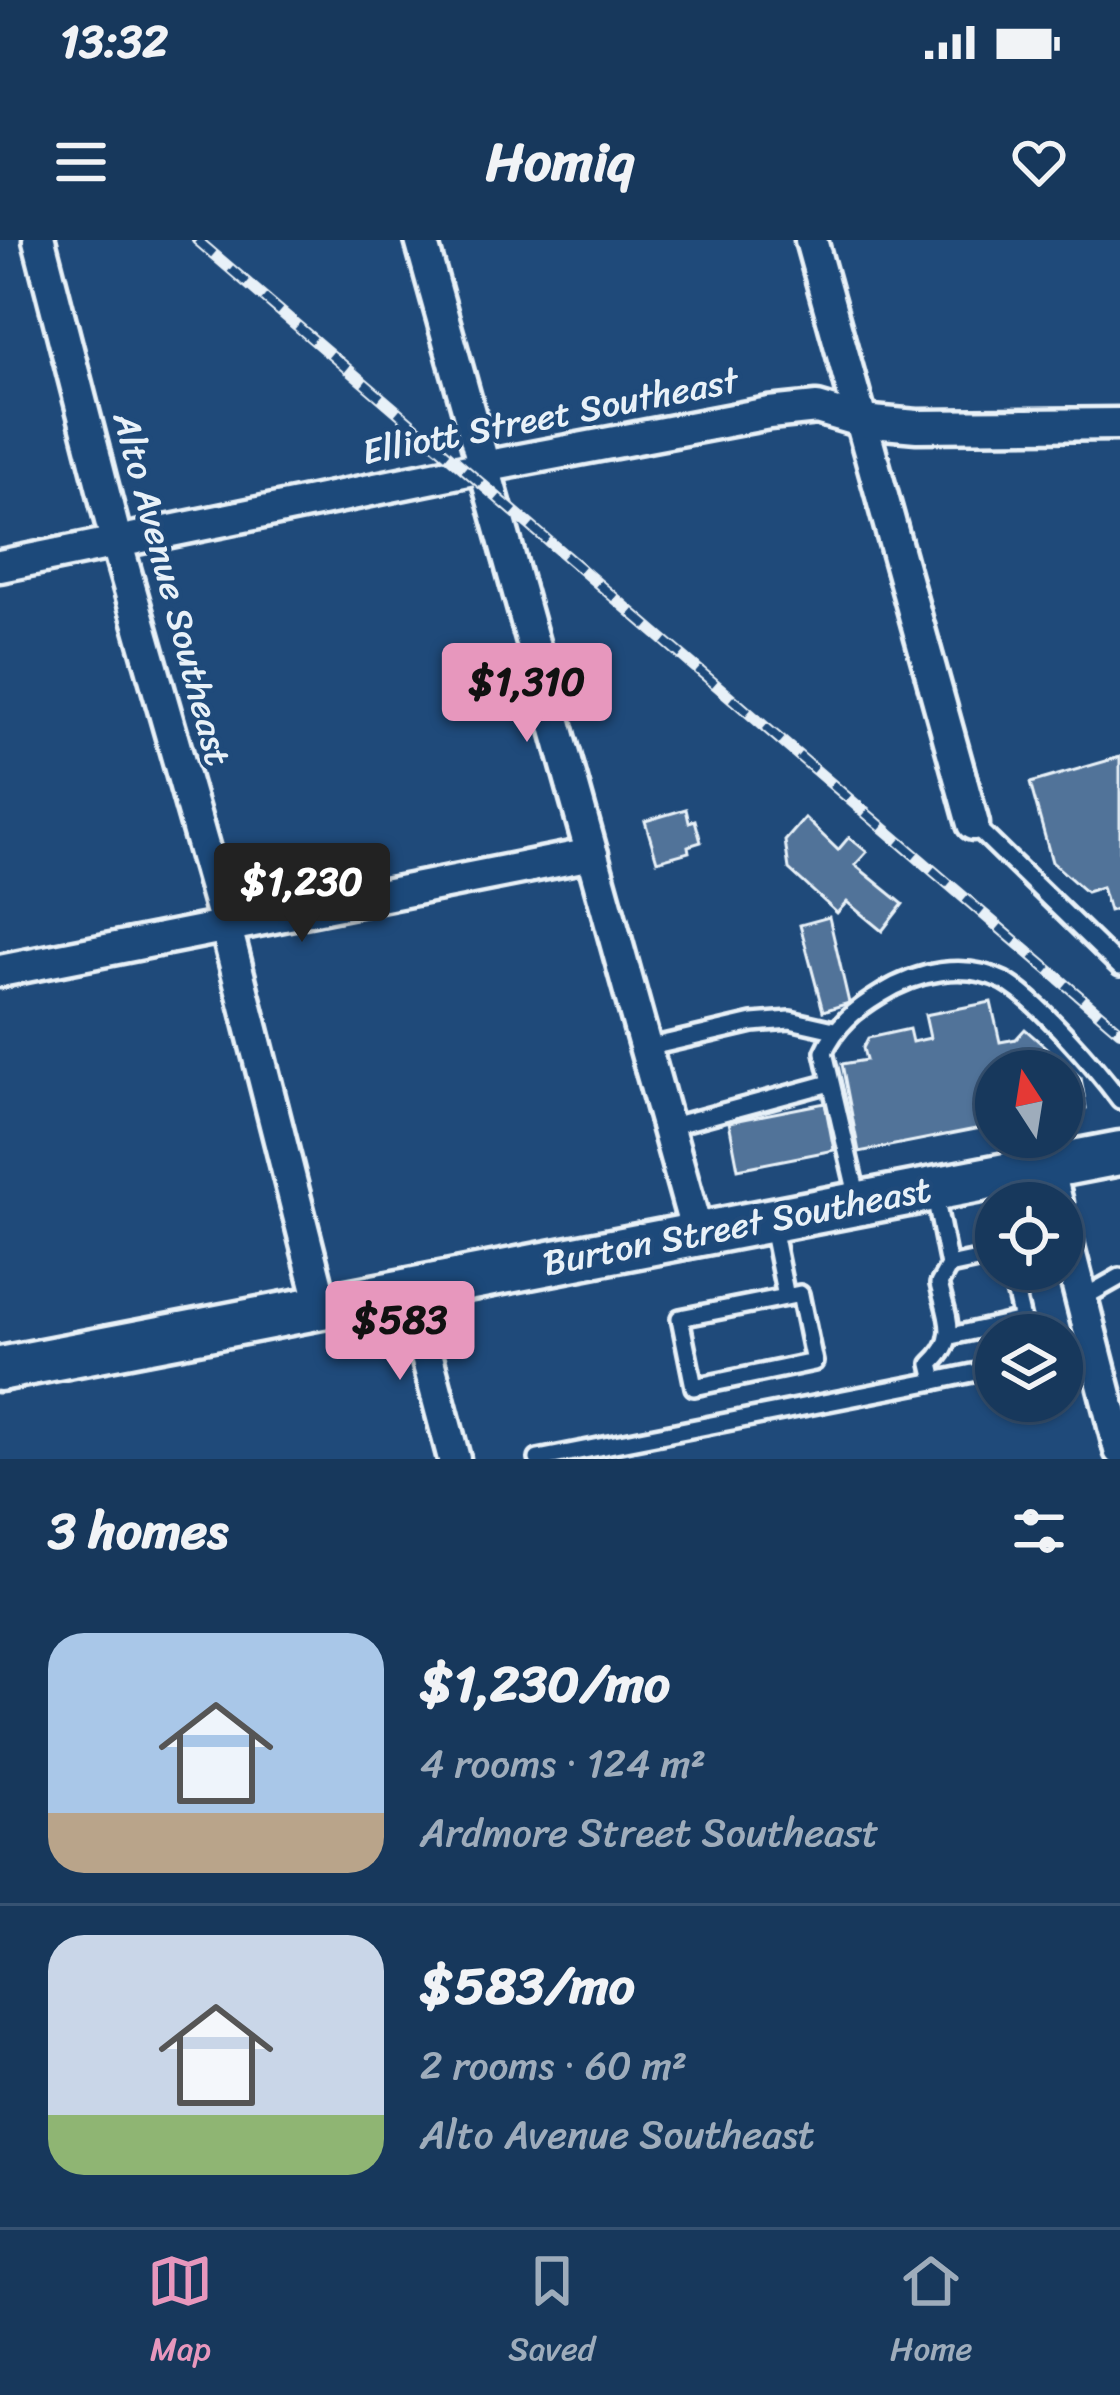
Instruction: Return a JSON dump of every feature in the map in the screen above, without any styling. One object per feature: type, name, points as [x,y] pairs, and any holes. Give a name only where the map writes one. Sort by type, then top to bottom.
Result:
[{"type":"main road","name":"Burton Street Southeast","points":[[1059,1182],[1120,1154]]},
{"type":"main road","name":"Burton Street Southeast","points":[[0,1369],[933,1188],[975,1187]]},
{"type":"street","name":"Alto Avenue Southeast","points":[[40,240],[117,544],[226,926],[322,1306]]},
{"type":"street","points":[[422,240],[698,1232]]},
{"type":"street","points":[[812,240],[973,824]]},
{"type":"street","name":"Elliott Street Southeast","points":[[0,566],[769,413],[817,408],[861,422],[917,427],[1120,424]]},
{"type":"street","points":[[0,971],[592,854]]},
{"type":"street","points":[[409,1289],[454,1459]]},
{"type":"street","points":[[1080,1290],[1119,1441]]},
{"type":"lane","points":[[973,824],[1120,967]]},
{"type":"lane","points":[[859,1202],[824,1052],[834,1030],[906,978],[958,970],[1004,982],[1060,1030],[1120,1100]]},
{"type":"lane","points":[[646,1048],[753,1023],[790,1020],[834,1030]]},
{"type":"lane","points":[[668,1126],[830,1083]]},
{"type":"lane","points":[[933,1188],[949,1266],[939,1283],[951,1336],[944,1352],[931,1364],[934,1381]]},
{"type":"lane","points":[[771,1219],[786,1297]]},
{"type":"lane","points":[[949,1266],[975,1260]]},
{"type":"lane","points":[[1082,1299],[1120,1277]]},
{"type":"lane","points":[[951,1336],[1022,1320],[1015,1290]]},
{"type":"lane","points":[[800,1294],[814,1362],[694,1387],[680,1318],[786,1297],[800,1294]]},
{"type":"lane","points":[[1083,1349],[1094,1347]]},
{"type":"lane","points":[[538,1459],[975,1372]]},
{"type":"building","points":[[1120,757],[1120,908],[1109,911],[1102,887],[1086,892],[1052,862],[1030,783]]},
{"type":"building","points":[[686,809],[689,822],[695,820],[701,842],[688,846],[689,852],[657,861],[645,821]]},
{"type":"building","points":[[805,818],[838,850],[849,837],[867,852],[855,865],[903,904],[882,931],[847,902],[837,913],[789,869],[785,841]]},
{"type":"building","points":[[829,917],[849,1003],[823,1011],[800,925]]},
{"type":"building","points":[[991,1002],[1000,1042],[1016,1039],[1025,1029],[1049,1050],[975,1050],[975,1129],[859,1152],[842,1064],[866,1060],[863,1048],[868,1038],[909,1029],[912,1042],[930,1038],[925,1015]]},
{"type":"building","points":[[825,1103],[834,1150],[738,1169],[729,1122]]},
{"type":"railway","points":[[197,240],[1120,1031]]}]
